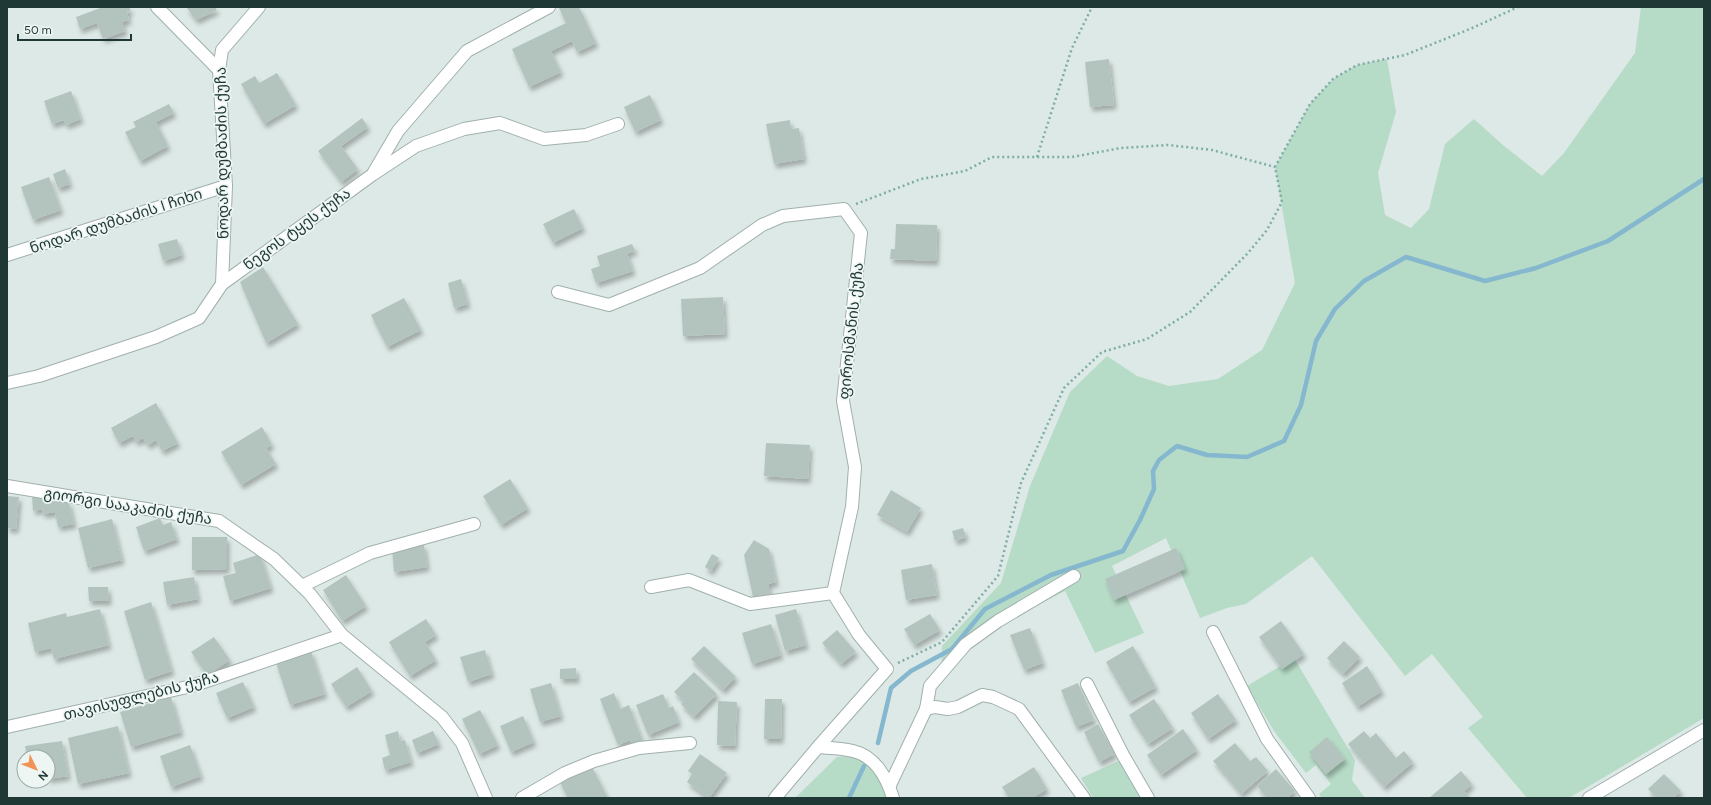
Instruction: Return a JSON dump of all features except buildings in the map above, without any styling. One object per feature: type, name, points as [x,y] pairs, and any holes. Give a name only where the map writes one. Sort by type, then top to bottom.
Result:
[{"type":"street","points":[[156,7],[219,70]]},
{"type":"street","name":"ნოდარ დუმბაძის ქუჩა","points":[[222,284],[226,186],[219,70],[222,50],[259,7]]},
{"type":"street","name":"ნეგოს ტყეს ქუჩა","points":[[372,175],[398,131],[467,51],[549,7]]},
{"type":"street","name":"ნეგოს ტყეს ქუჩა","points":[[222,284],[372,175],[416,146],[464,129],[500,123],[544,139],[586,135],[618,124]]},
{"type":"street","name":"ნოდარ დუმბაძის I ჩიხი","points":[[7,255],[226,186]]},
{"type":"street","points":[[558,292],[609,305],[700,268],[762,225],[783,216],[844,209]]},
{"type":"street","name":"ფიროსმანის ქუჩა","points":[[834,593],[852,507],[855,467],[843,401],[861,233],[844,209]]},
{"type":"street","points":[[7,383],[39,376],[156,337],[199,318],[222,284]]},
{"type":"street","name":"გიორგი სააკაძის ქუჩა","points":[[7,486],[219,521],[274,559],[310,594],[342,635],[442,717],[462,743],[486,798]]},
{"type":"street","points":[[302,586],[370,553],[474,524]]},
{"type":"street","points":[[890,785],[926,709],[930,686],[966,644],[998,621],[1074,576]]},
{"type":"street","points":[[651,587],[688,580],[750,604],[834,593],[859,635],[887,669],[775,798]]},
{"type":"street","points":[[1213,632],[1267,739],[1309,798]]},
{"type":"street","name":"თავისუფლების ქუჩა","points":[[7,727],[192,686],[342,635]]},
{"type":"street","points":[[1087,684],[1123,755],[1148,798]]},
{"type":"street","points":[[926,709],[935,707],[948,709],[958,707],[982,695],[993,697],[1019,709],[1084,798]]},
{"type":"street","points":[[1590,798],[1704,730]]},
{"type":"street","points":[[522,798],[565,773],[594,762],[639,748],[690,743]]},
{"type":"street","points":[[818,747],[853,751],[868,758],[881,770],[890,785],[893,798]]},
{"type":"path","points":[[1037,157],[1072,48],[1092,7]]},
{"type":"path","points":[[887,669],[942,642],[998,576],[1022,483],[1064,388],[1102,352],[1147,339],[1190,312],[1222,281],[1267,230],[1282,202],[1275,167],[1310,104],[1333,79],[1357,65],[1405,55],[1470,29],[1518,7]]},
{"type":"path","points":[[844,209],[921,180],[965,171],[992,157],[1072,157],[1121,148],[1168,145],[1212,150],[1275,167]]},
{"type":"green space","points":[[1641,7],[1704,7],[1704,718],[1569,798],[1527,798],[1468,728],[1483,717],[1432,654],[1405,676],[1312,556],[1246,604],[1227,608],[1200,618],[1166,538],[1112,566],[1144,633],[1095,653],[1065,591],[987,631],[941,678],[942,646],[1001,583],[1030,486],[1070,392],[1107,356],[1137,376],[1169,386],[1218,379],[1262,350],[1295,283],[1275,167],[1310,104],[1333,79],[1357,65],[1387,59],[1396,112],[1378,173],[1385,215],[1411,228],[1429,209],[1445,144],[1474,119],[1504,146],[1542,176],[1564,153],[1635,53]]},
{"type":"green space","points":[[1294,658],[1355,760],[1352,780],[1365,798],[1322,798],[1319,794],[1331,784],[1316,765],[1306,773],[1274,731],[1247,686]]},
{"type":"green space","points":[[856,755],[876,767],[889,798],[795,798],[837,757]]},
{"type":"green space","points":[[1119,761],[1140,798],[1093,798],[1081,778]]},
{"type":"waterway","points":[[878,743],[891,688],[911,671],[952,649],[985,609],[1051,575],[1123,551],[1140,520],[1154,489],[1153,471],[1159,460],[1177,446],[1207,455],[1247,457],[1284,441],[1301,405],[1316,341],[1335,309],[1364,281],[1406,257],[1485,281],[1536,268],[1608,241],[1704,179]]},
{"type":"waterway","points":[[849,798],[864,766]]}]
